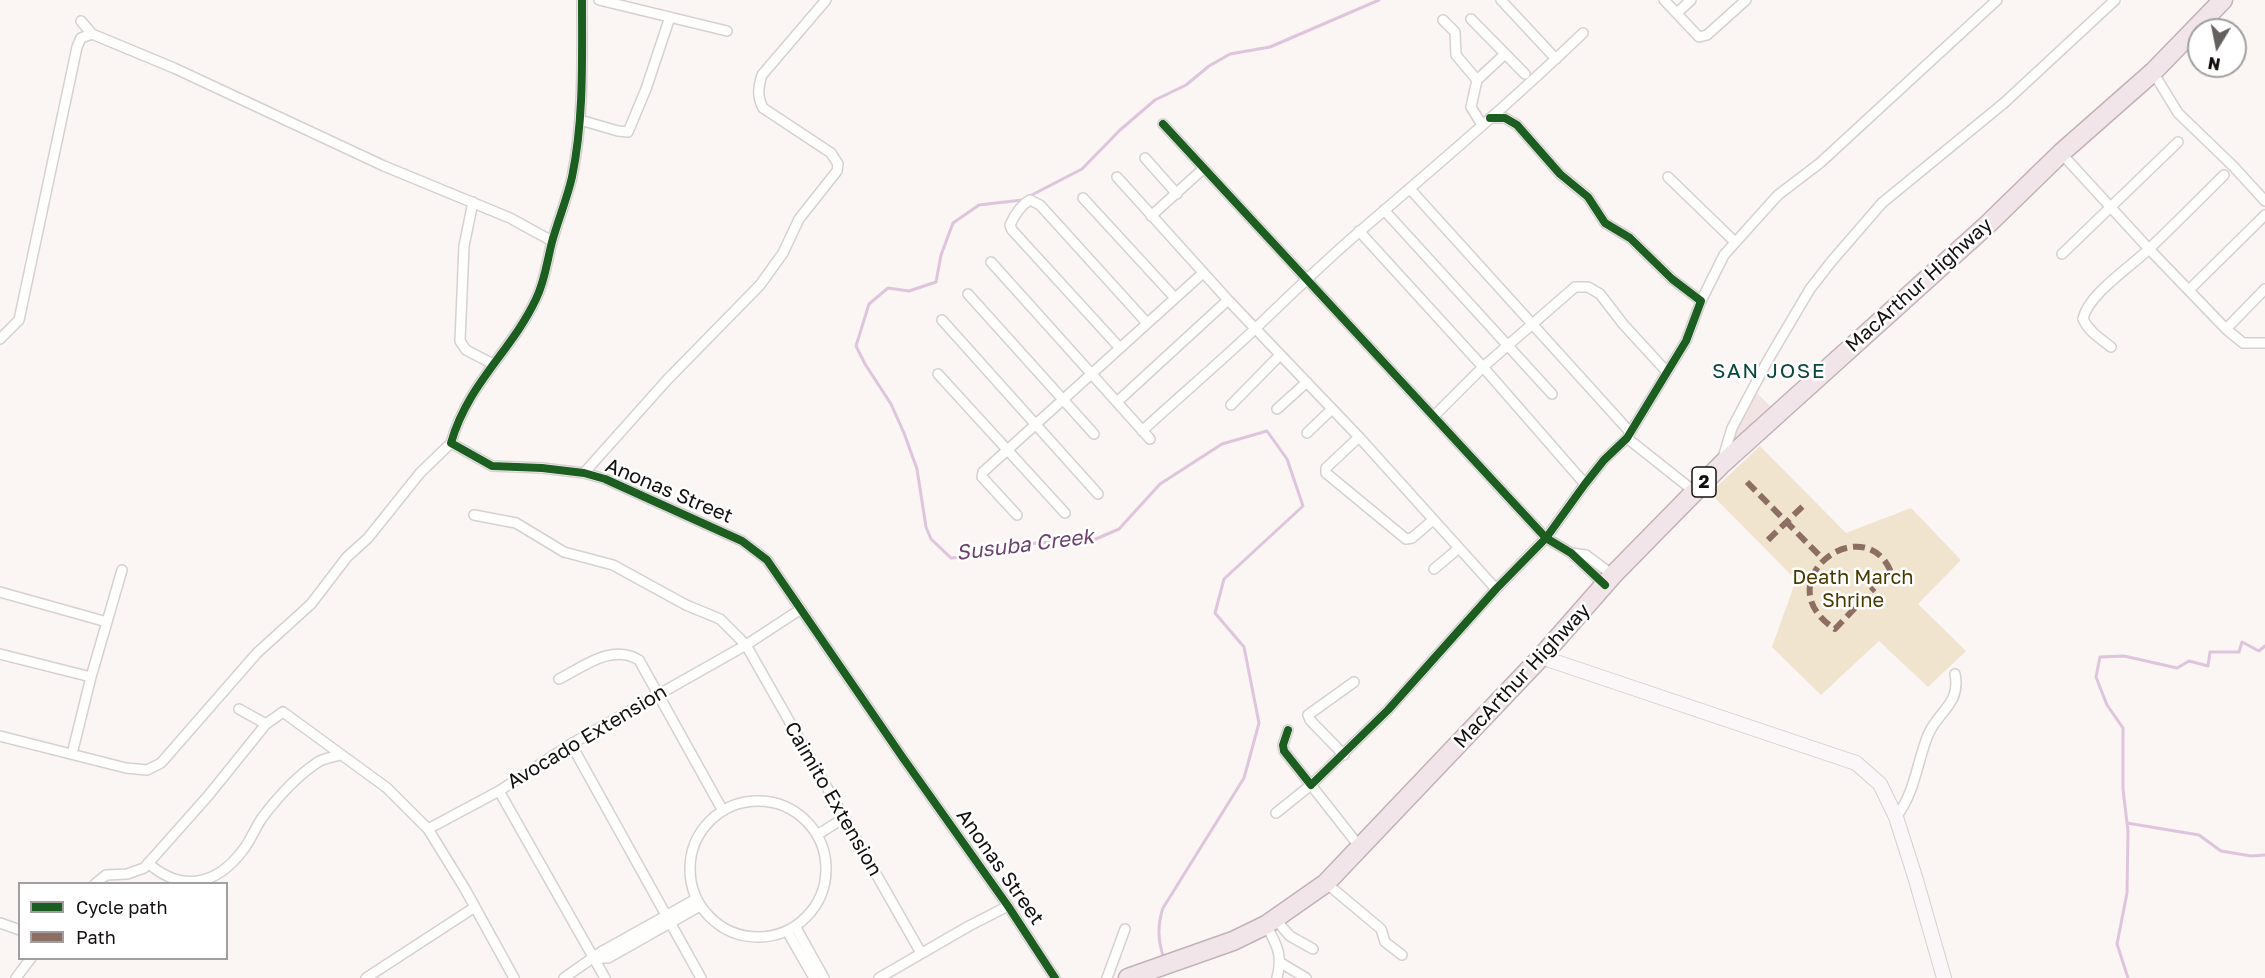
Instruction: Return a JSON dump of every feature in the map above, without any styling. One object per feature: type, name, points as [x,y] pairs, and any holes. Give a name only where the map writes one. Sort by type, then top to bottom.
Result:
[{"type":"highway","name":"MacArthur Highway","points":[[1136,975],[1233,941],[1271,922],[1326,883],[1541,657],[1609,580],[1722,464],[2152,72],[2223,0]]},
{"type":"street","points":[[0,736],[136,770],[147,770],[161,763],[257,653],[311,604],[347,557],[368,538],[420,473],[451,443],[463,409],[525,320],[537,297],[552,241],[565,205],[580,120],[582,0]]},
{"type":"street","points":[[599,0],[727,31]]},
{"type":"street","points":[[584,473],[667,380],[759,285],[783,253],[799,219],[837,171],[838,164],[831,153],[763,108],[758,99],[762,75],[826,0]]},
{"type":"street","points":[[1501,0],[1556,59]]},
{"type":"street","points":[[1664,0],[1699,37],[1707,35],[1746,0]]},
{"type":"street","points":[[1677,13],[1691,0]]},
{"type":"street","points":[[1276,813],[1344,755],[1388,710],[1496,589],[1546,538],[1604,460],[1628,435],[1686,341],[1701,301],[1724,255],[1735,242],[1778,195],[1820,163],[1997,0]]},
{"type":"street","points":[[1722,464],[1732,428],[1768,360],[1810,289],[1831,262],[1882,204],[2004,103],[2115,0]]},
{"type":"street","points":[[580,120],[628,132],[646,89],[670,17]]},
{"type":"street","points":[[1471,19],[1525,74]]},
{"type":"street","points":[[1443,20],[1455,32],[1456,55],[1477,80]]},
{"type":"street","points":[[81,21],[92,34],[174,68],[384,166],[510,218],[552,241]]},
{"type":"street","points":[[1142,431],[1359,231],[1462,146],[1583,33]]},
{"type":"street","points":[[0,339],[19,320],[77,46],[81,38],[92,34]]},
{"type":"street","points":[[1482,125],[1471,107],[1477,80],[1505,54]]},
{"type":"street","points":[[2152,72],[2178,113],[2265,201]]},
{"type":"street","points":[[1490,118],[1505,118],[1517,125],[1560,174],[1588,197],[1605,223],[1630,238],[1672,279],[1701,301]]},
{"type":"street","points":[[1163,124],[1546,538],[1571,553],[1586,555],[1609,580]]},
{"type":"street","points":[[2062,254],[2178,142]]},
{"type":"street","points":[[2061,153],[2226,329],[2244,342],[2265,343]]},
{"type":"street","points":[[1145,158],[1177,194]]},
{"type":"street","points":[[1151,216],[1203,169]]},
{"type":"street","points":[[2111,347],[2088,328],[2083,319],[2084,315],[2102,291],[2149,249],[2224,175]]},
{"type":"street","points":[[1117,177],[1228,300],[1359,437],[1496,589]]},
{"type":"street","points":[[1668,177],[1735,242]]},
{"type":"street","points":[[1410,189],[1533,323],[1628,435],[1695,492]]},
{"type":"street","points":[[1083,198],[1175,298]]},
{"type":"street","points":[[1119,347],[1012,230],[1010,225],[1012,220],[1025,203],[1030,200],[1040,205],[1147,323]]},
{"type":"street","points":[[473,202],[464,246],[460,341],[466,350],[493,364]]},
{"type":"street","points":[[1384,210],[1552,394]]},
{"type":"street","points":[[2188,290],[2265,215]]},
{"type":"street","points":[[1359,231],[1483,367],[1585,484]]},
{"type":"street","points":[[991,261],[1150,439]]},
{"type":"street","points":[[1017,515],[982,477],[983,471],[1203,273]]},
{"type":"street","points":[[1434,416],[1483,367],[1571,289],[1580,286],[1595,290],[1667,372]]},
{"type":"street","points":[[2226,329],[2265,290]]},
{"type":"street","points":[[968,294],[1094,434]]},
{"type":"street","points":[[1118,402],[1228,300]]},
{"type":"street","points":[[942,320],[1098,494]]},
{"type":"street","points":[[1231,405],[1280,355]]},
{"type":"street","points":[[938,374],[1065,513]]},
{"type":"street","points":[[1277,408],[1307,382]]},
{"type":"street","points":[[1307,433],[1332,409]]},
{"type":"street","points":[[1359,437],[1326,468],[1326,473],[1406,539],[1412,538],[1433,520]]},
{"type":"street","name":"Anonas Street","points":[[451,443],[492,466],[542,468],[584,473],[605,479],[742,541],[767,560],[1008,906],[1055,978]]},
{"type":"street","name":"Caimito Extension","points":[[474,515],[516,524],[564,552],[613,565],[686,605],[720,619],[746,645],[921,953]]},
{"type":"street","points":[[1434,569],[1459,548]]},
{"type":"street","points":[[72,754],[91,677],[122,570]]},
{"type":"street","points":[[0,592],[107,622]]},
{"type":"street","name":"Avocado Extension","points":[[428,829],[499,791],[571,744],[746,645],[801,609]]},
{"type":"street","points":[[559,679],[609,654],[622,653],[639,660],[723,811]]},
{"type":"street","points":[[0,654],[91,677]]},
{"type":"street","points":[[1541,657],[1856,763],[1880,784],[1896,817],[1944,978]]},
{"type":"street","points":[[1896,817],[1905,805],[1935,720],[1954,699],[1957,687],[1954,674]]},
{"type":"street","points":[[1344,755],[1308,716],[1354,682]]},
{"type":"street","points":[[239,709],[266,724]]},
{"type":"street","points":[[97,882],[106,875],[138,872],[148,863],[208,796],[266,724],[283,712],[387,788],[428,829],[514,978]]},
{"type":"street","points":[[1288,730],[1283,745],[1284,751],[1359,846]]},
{"type":"street","points":[[571,744],[701,978]]},
{"type":"street","points":[[148,863],[158,872],[176,880],[208,880],[219,874],[243,850],[261,819],[282,794],[319,761],[327,745]]},
{"type":"street","points":[[319,761],[340,755]]},
{"type":"street","points":[[499,791],[605,978]]},
{"type":"street","points":[[753,802],[785,807],[803,819],[817,835],[825,856],[826,877],[820,898],[808,916],[791,928],[772,935],[752,937],[732,932],[714,921],[698,902],[690,879],[690,859],[696,840],[707,824],[723,811],[743,803],[753,802]]},
{"type":"street","points":[[817,835],[844,818]]},
{"type":"street","points":[[1326,883],[1382,928],[1385,942],[1402,955]]},
{"type":"street","points":[[564,978],[595,958],[608,958],[667,919],[698,902]]},
{"type":"street","points":[[879,978],[1008,906]]},
{"type":"street","points":[[366,978],[475,907]]},
{"type":"street","points":[[1271,922],[1313,949]]},
{"type":"street","points":[[1271,922],[1281,963],[1277,978]]},
{"type":"street","points":[[0,923],[18,929]]},
{"type":"street","points":[[791,928],[814,978]]},
{"type":"street","points":[[791,928],[824,978]]},
{"type":"street","points":[[1107,978],[1125,929]]},
{"type":"street","points":[[16,978],[30,960]]},
{"type":"street","points":[[1281,963],[1306,978]]},
{"type":"shaded area","points":[[1754,390],[1771,407],[1735,439],[1730,433]]},
{"type":"green space","name":"Death March Shrine","points":[[1760,446],[1846,533],[1911,508],[1961,560],[1918,604],[1966,651],[1928,687],[1879,641],[1821,695],[1772,647],[1796,580],[1710,493]]},
{"type":"waterway","name":"Susuba Creek","points":[[1164,959],[1159,934],[1163,908],[1244,778],[1259,723],[1244,647],[1215,613],[1224,579],[1303,506],[1287,459],[1267,431],[1222,444],[1160,484],[1119,529],[1096,539],[1025,544],[972,556],[951,558],[931,539],[926,527],[917,469],[904,433],[891,404],[856,346],[869,304],[888,288],[909,291],[936,282],[941,255],[953,223],[979,205],[1022,200],[1082,169],[1120,130],[1155,100],[1186,85],[1209,66],[1230,54],[1270,47],[1379,0]]},
{"type":"waterway","points":[[2128,978],[2117,944],[2127,893],[2128,831],[2123,789],[2123,728],[2107,705],[2096,677],[2100,657],[2124,656],[2177,668],[2189,661],[2208,666],[2210,652],[2239,652],[2242,642],[2259,651],[2265,646]]},
{"type":"waterway","points":[[2127,823],[2199,835],[2221,851],[2251,856],[2265,855]]},
{"type":"marked path","points":[[1747,482],[1824,560]]},
{"type":"marked path","points":[[1768,540],[1804,505]]},
{"type":"marked path","points":[[1855,608],[1835,629],[1816,610],[1810,591],[1814,573],[1826,558],[1842,549],[1861,547],[1878,554],[1891,572],[1871,591]]},
{"type":"cycle path","points":[[582,0],[582,89],[576,155],[544,278],[526,318],[468,403],[451,443],[492,466],[542,468],[584,473],[605,479],[742,541],[767,560],[1008,906],[1055,978]]},
{"type":"cycle path","points":[[1288,730],[1283,745],[1284,751],[1311,785],[1388,710],[1496,589],[1546,538],[1604,460],[1627,438],[1686,341],[1701,301],[1672,279],[1630,238],[1605,223],[1588,197],[1560,174],[1517,125],[1505,118],[1490,118]]},
{"type":"cycle path","points":[[1163,124],[1546,538],[1571,553],[1605,585]]},
{"type":"district","name":"SAN JOSE","points":[[1769,371]]}]
